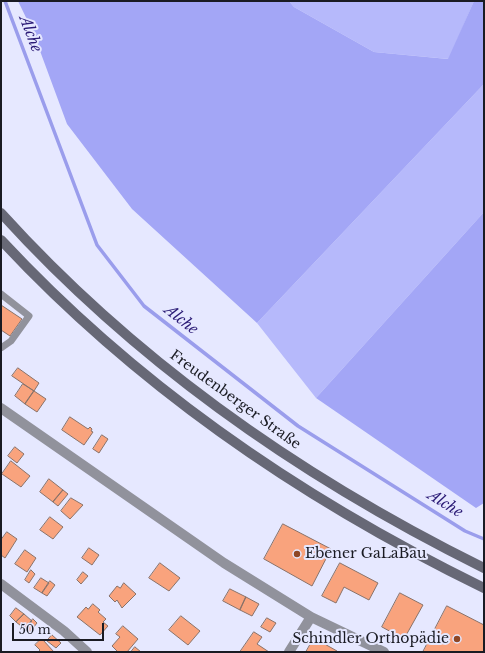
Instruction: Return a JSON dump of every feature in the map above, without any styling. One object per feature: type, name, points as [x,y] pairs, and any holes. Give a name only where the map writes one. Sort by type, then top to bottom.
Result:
[{"type":"main road","name":"Freudenberger Straße","points":[[1,213],[53,268],[99,311],[192,388],[252,432],[318,475],[391,518],[484,568]]},
{"type":"main road","points":[[1,240],[88,326],[134,366],[183,405],[310,492],[376,532],[484,588]]},
{"type":"street","points":[[1,408],[224,563],[311,617],[384,652]]},
{"type":"street","points":[[1,584],[64,630],[87,652]]},
{"type":"street","points":[[289,652],[311,617]]},
{"type":"lane","points":[[1,294],[29,316],[11,341],[1,348]]},
{"type":"shaded area","points":[[18,1],[289,1],[294,7],[374,52],[448,59],[474,1],[484,1],[484,84],[257,323],[132,209],[67,124],[33,32]]},
{"type":"shaded area","points":[[289,1],[474,1],[449,59],[374,52],[294,7]]},
{"type":"shaded area","points":[[484,84],[484,212],[316,398],[257,323]]},
{"type":"shaded area","points":[[484,212],[484,503],[476,508],[316,398]]},
{"type":"building","points":[[1,305],[22,319],[10,336],[1,330]]},
{"type":"building","points":[[18,368],[39,383],[34,391],[12,376]]},
{"type":"building","points":[[23,384],[34,391],[25,404],[15,396]]},
{"type":"building","points":[[34,391],[46,399],[37,412],[25,404]]},
{"type":"building","points":[[70,417],[88,429],[90,427],[92,429],[91,431],[93,432],[84,445],[62,430]]},
{"type":"building","points":[[102,435],[108,439],[99,453],[93,449]]},
{"type":"building","points":[[15,447],[24,454],[17,463],[8,456]]},
{"type":"building","points":[[11,461],[30,476],[21,487],[2,474]]},
{"type":"building","points":[[49,479],[63,490],[53,502],[40,492]]},
{"type":"building","points":[[63,490],[68,494],[58,506],[53,502]]},
{"type":"building","points":[[71,498],[83,505],[70,519],[61,511]]},
{"type":"building","points":[[50,517],[63,527],[53,539],[40,530]]},
{"type":"building","name":"Ebener GaLaBau","points":[[283,524],[331,549],[312,586],[264,559]]},
{"type":"building","points":[[7,532],[17,539],[5,558],[1,555],[1,540]]},
{"type":"building","points":[[89,548],[99,555],[92,565],[82,558]]},
{"type":"building","points":[[25,550],[36,558],[27,572],[15,564]]},
{"type":"building","points":[[160,563],[180,578],[169,591],[149,578]]},
{"type":"building","points":[[340,563],[378,583],[369,600],[344,587],[336,603],[322,596]]},
{"type":"building","points":[[31,570],[35,574],[29,583],[25,580]]},
{"type":"building","points":[[83,572],[88,576],[81,584],[77,580]]},
{"type":"building","points":[[41,578],[49,583],[42,593],[34,588]]},
{"type":"building","points":[[50,581],[55,585],[47,596],[42,593]]},
{"type":"building","points":[[124,583],[136,594],[122,608],[117,600],[115,602],[109,596],[117,586],[120,588]]},
{"type":"building","points":[[230,589],[246,597],[240,610],[223,601]]},
{"type":"building","points":[[400,593],[423,605],[404,639],[382,627]]},
{"type":"building","points":[[246,597],[259,604],[252,616],[240,610]]},
{"type":"building","points":[[93,604],[100,610],[98,612],[106,619],[103,622],[108,626],[100,635],[77,617],[86,607],[88,609]]},
{"type":"building","name":"Schindler Orthopädie","points":[[447,606],[484,625],[484,652],[423,652]]},
{"type":"building","points":[[16,608],[24,614],[16,622],[10,616]]},
{"type":"building","points":[[24,614],[32,621],[25,629],[16,622]]},
{"type":"building","points":[[181,616],[200,631],[188,645],[169,630]]},
{"type":"building","points":[[267,618],[276,623],[270,632],[261,627]]},
{"type":"building","points":[[33,619],[37,623],[29,633],[25,629]]},
{"type":"building","points":[[123,626],[138,639],[127,652],[118,652],[112,646],[120,637],[116,634]]},
{"type":"building","points":[[254,632],[262,637],[257,644],[269,652],[240,652]]},
{"type":"building","points":[[52,635],[61,643],[56,648],[47,641]]},
{"type":"building","points":[[314,638],[337,651],[306,652]]},
{"type":"building","points":[[40,640],[43,640],[54,652],[38,652],[40,650],[35,645]]},
{"type":"building","points":[[135,647],[141,652],[131,652]]},
{"type":"waterway","name":"Alche","points":[[5,1],[97,245],[144,306],[298,426],[465,531],[484,539]]},
{"type":"place","name":"Ebener GaLaBau","points":[[297,554]]},
{"type":"place","name":"Schindler Orthopädie","points":[[457,639]]}]
